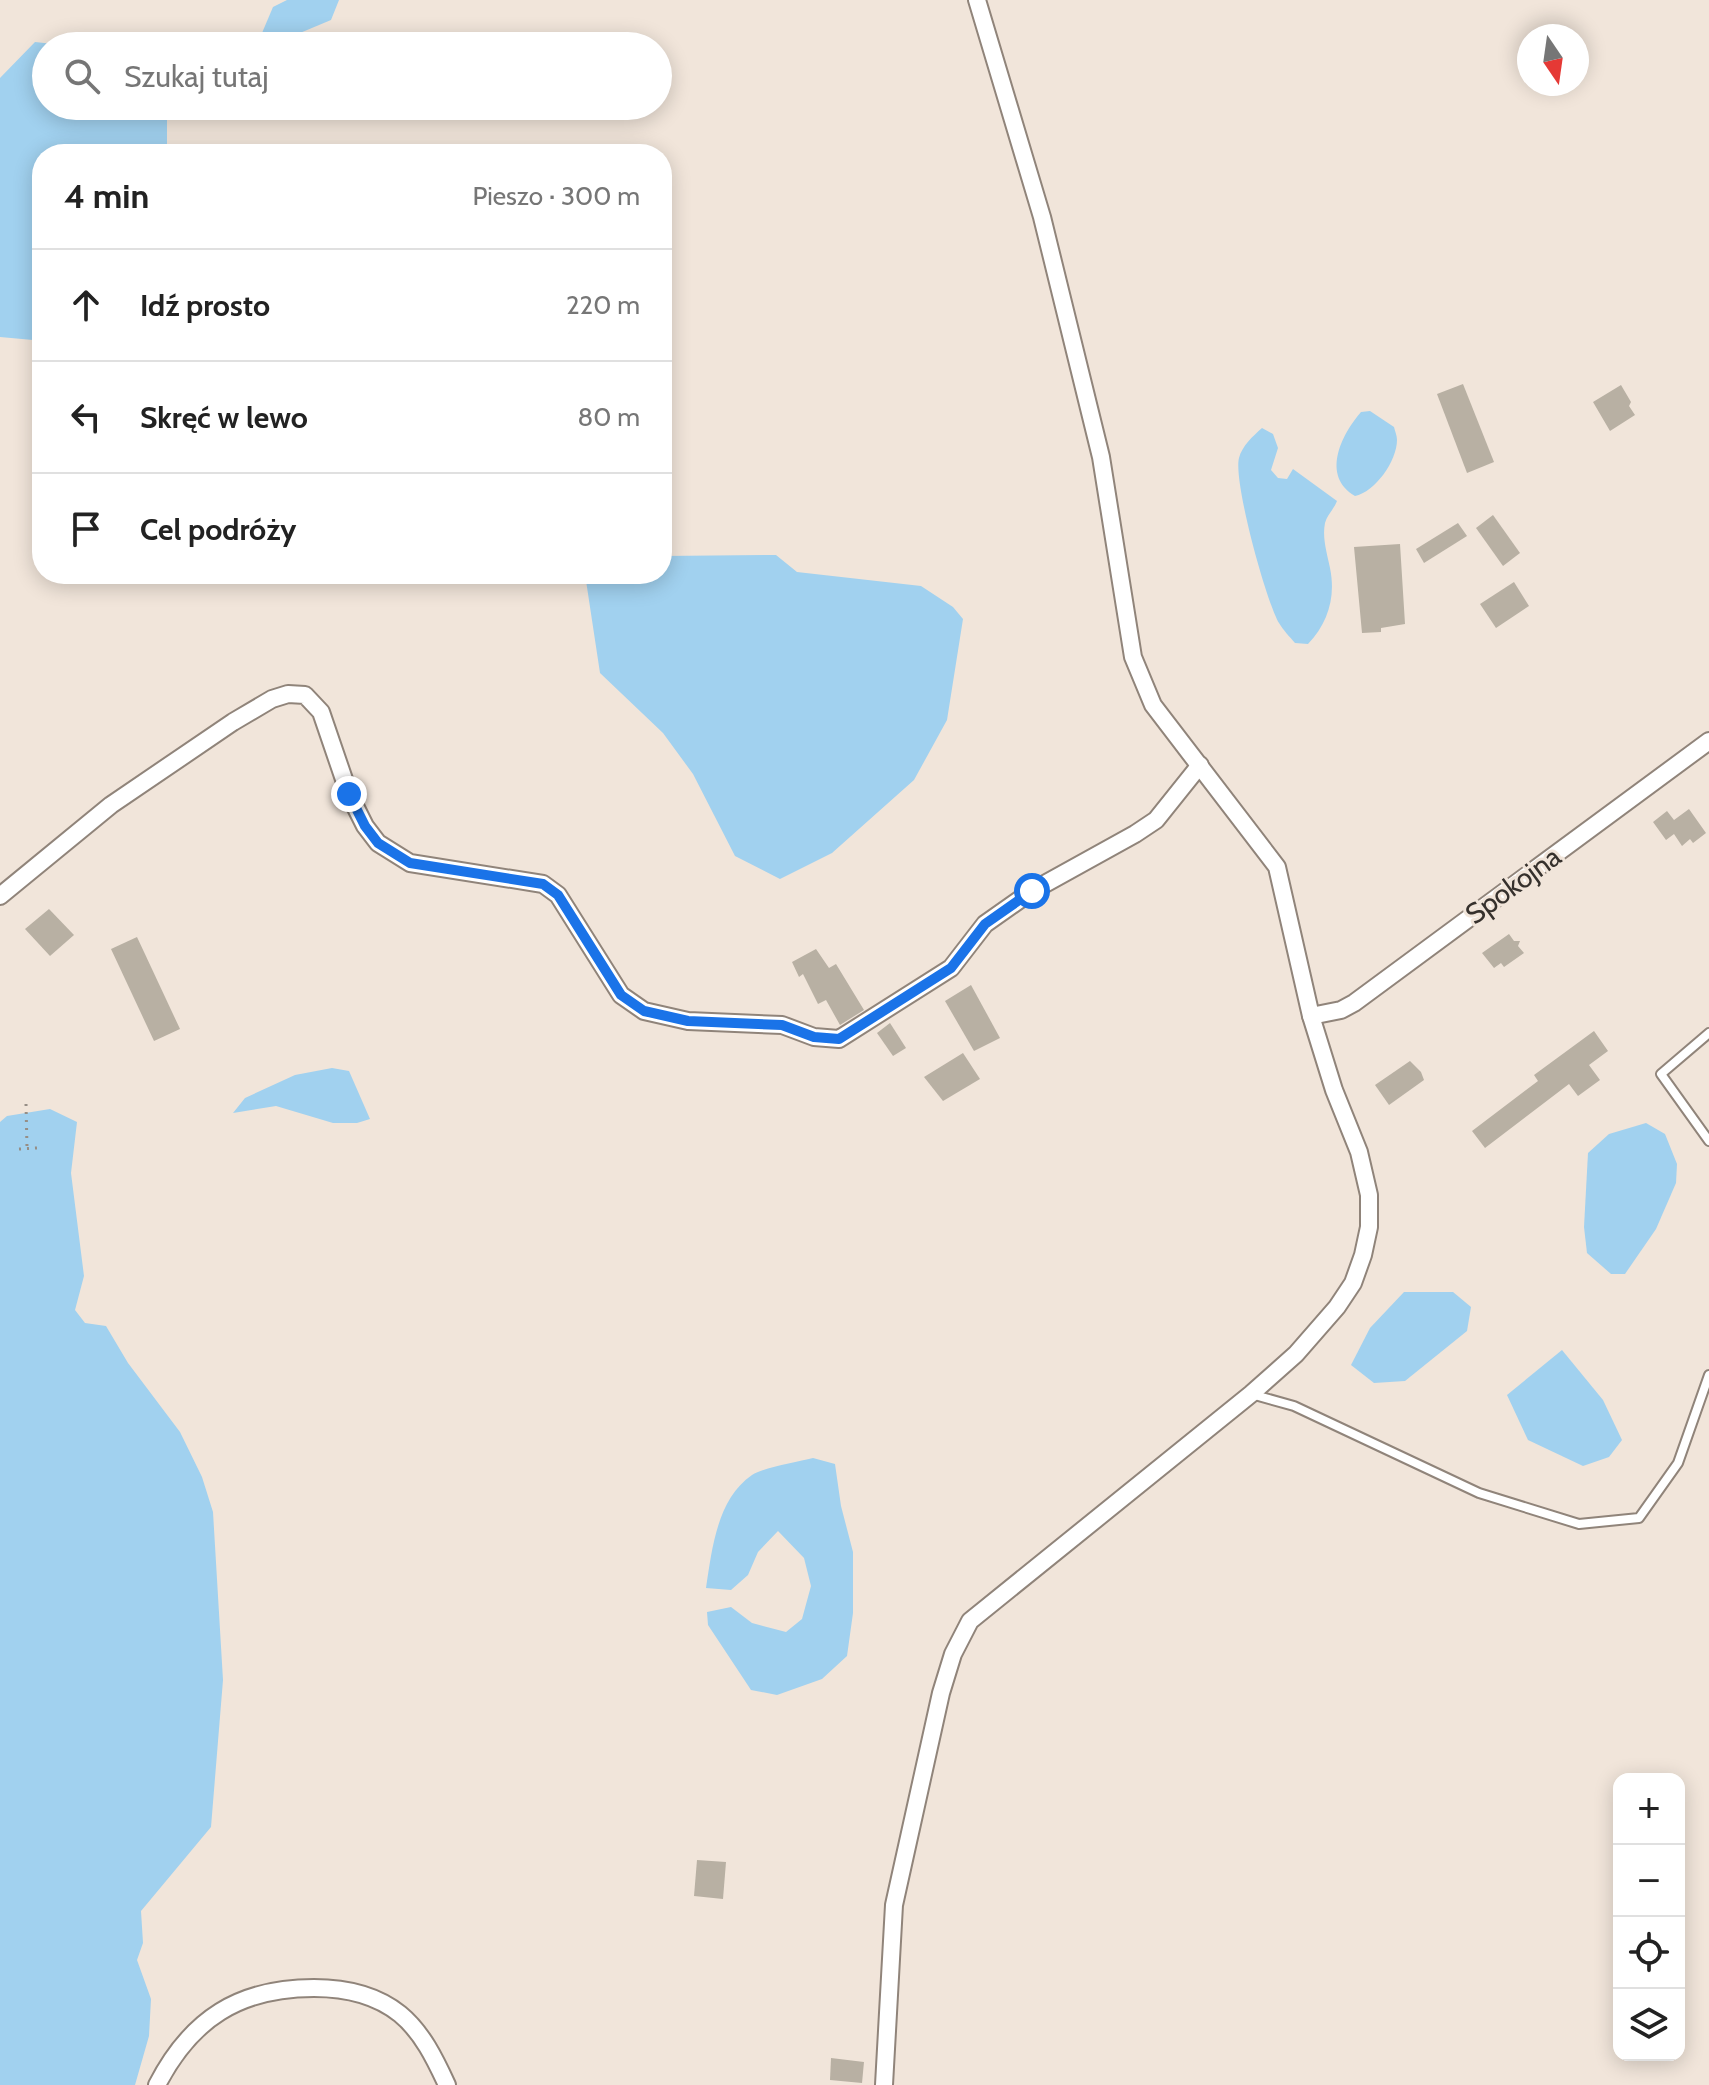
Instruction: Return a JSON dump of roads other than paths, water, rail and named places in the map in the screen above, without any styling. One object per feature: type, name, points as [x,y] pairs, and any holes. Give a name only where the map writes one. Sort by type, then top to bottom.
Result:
[{"type":"street","points":[[884,2085],[894,1905],[941,1693],[970,1621],[1251,1394],[1296,1354],[1337,1307],[1353,1283],[1369,1227],[1369,1195],[1359,1152],[1334,1090],[1311,1016],[1277,867],[1153,705],[1133,657],[1101,457],[1042,217],[977,0]]},
{"type":"street","points":[[0,896],[111,805],[233,722],[272,699],[288,694],[305,695],[321,712],[349,794],[365,826],[378,843],[410,863],[543,884],[558,895],[621,995],[644,1011],[688,1021],[782,1025],[814,1037],[839,1039],[951,968],[985,924],[1032,891],[1156,820],[1200,765]]},
{"type":"street","name":"Spokojna","points":[[1311,1016],[1341,1010],[1354,1003],[1709,741]]},
{"type":"street","points":[[157,2085],[191,2034],[224,2009],[257,1993],[290,1988],[325,1988],[376,1998],[401,2015],[421,2037],[447,2085]]},
{"type":"lane","points":[[1709,1033],[1661,1074],[1709,1141]]},
{"type":"lane","points":[[1251,1394],[1294,1406],[1479,1493],[1579,1524],[1639,1518],[1678,1463],[1709,1375]]},
{"type":"water","points":[[287,0],[339,0],[331,20],[302,32],[262,32],[273,7]]},
{"type":"water","points":[[32,45],[32,120],[167,120],[167,144],[32,144],[32,340],[0,337],[0,78]]},
{"type":"water","points":[[1370,411],[1394,427],[1396,448],[1384,474],[1370,489],[1355,496],[1339,478],[1338,455],[1354,421],[1361,412]]},
{"type":"water","points":[[1262,428],[1273,434],[1278,448],[1271,470],[1278,478],[1287,479],[1293,469],[1337,501],[1324,529],[1332,579],[1329,609],[1321,627],[1308,644],[1295,643],[1273,611],[1246,515],[1238,471],[1239,458],[1245,445]]},
{"type":"water","points":[[776,555],[797,572],[921,586],[953,607],[963,619],[947,720],[914,780],[832,853],[780,879],[735,856],[693,774],[663,733],[600,673],[587,584],[672,584],[672,556]]},
{"type":"water","points":[[332,1068],[349,1071],[370,1119],[357,1123],[333,1123],[276,1106],[233,1113],[245,1098],[295,1075]]},
{"type":"water","points":[[50,1109],[77,1122],[71,1173],[84,1276],[75,1310],[85,1323],[106,1326],[128,1363],[180,1432],[202,1477],[213,1512],[223,1680],[211,1827],[141,1911],[143,1943],[137,1960],[151,1999],[149,2036],[135,2085],[0,2085],[0,1122],[7,1116]]},
{"type":"water","points":[[1646,1123],[1665,1134],[1677,1164],[1676,1183],[1656,1229],[1625,1274],[1611,1274],[1587,1253],[1584,1227],[1588,1153],[1609,1134]]},
{"type":"water","points":[[1404,1292],[1453,1292],[1471,1307],[1467,1331],[1405,1381],[1374,1383],[1351,1365],[1370,1328]]},
{"type":"water","points":[[1562,1350],[1603,1400],[1622,1440],[1609,1457],[1583,1466],[1528,1440],[1507,1395]]},
{"type":"water","points":[[813,1458],[835,1464],[841,1506],[853,1552],[853,1613],[847,1656],[822,1679],[777,1695],[751,1690],[708,1625],[707,1612],[731,1607],[752,1623],[786,1632],[802,1619],[811,1586],[804,1558],[778,1531],[758,1552],[748,1575],[731,1590],[706,1588],[718,1526],[731,1497],[752,1475]]}]
